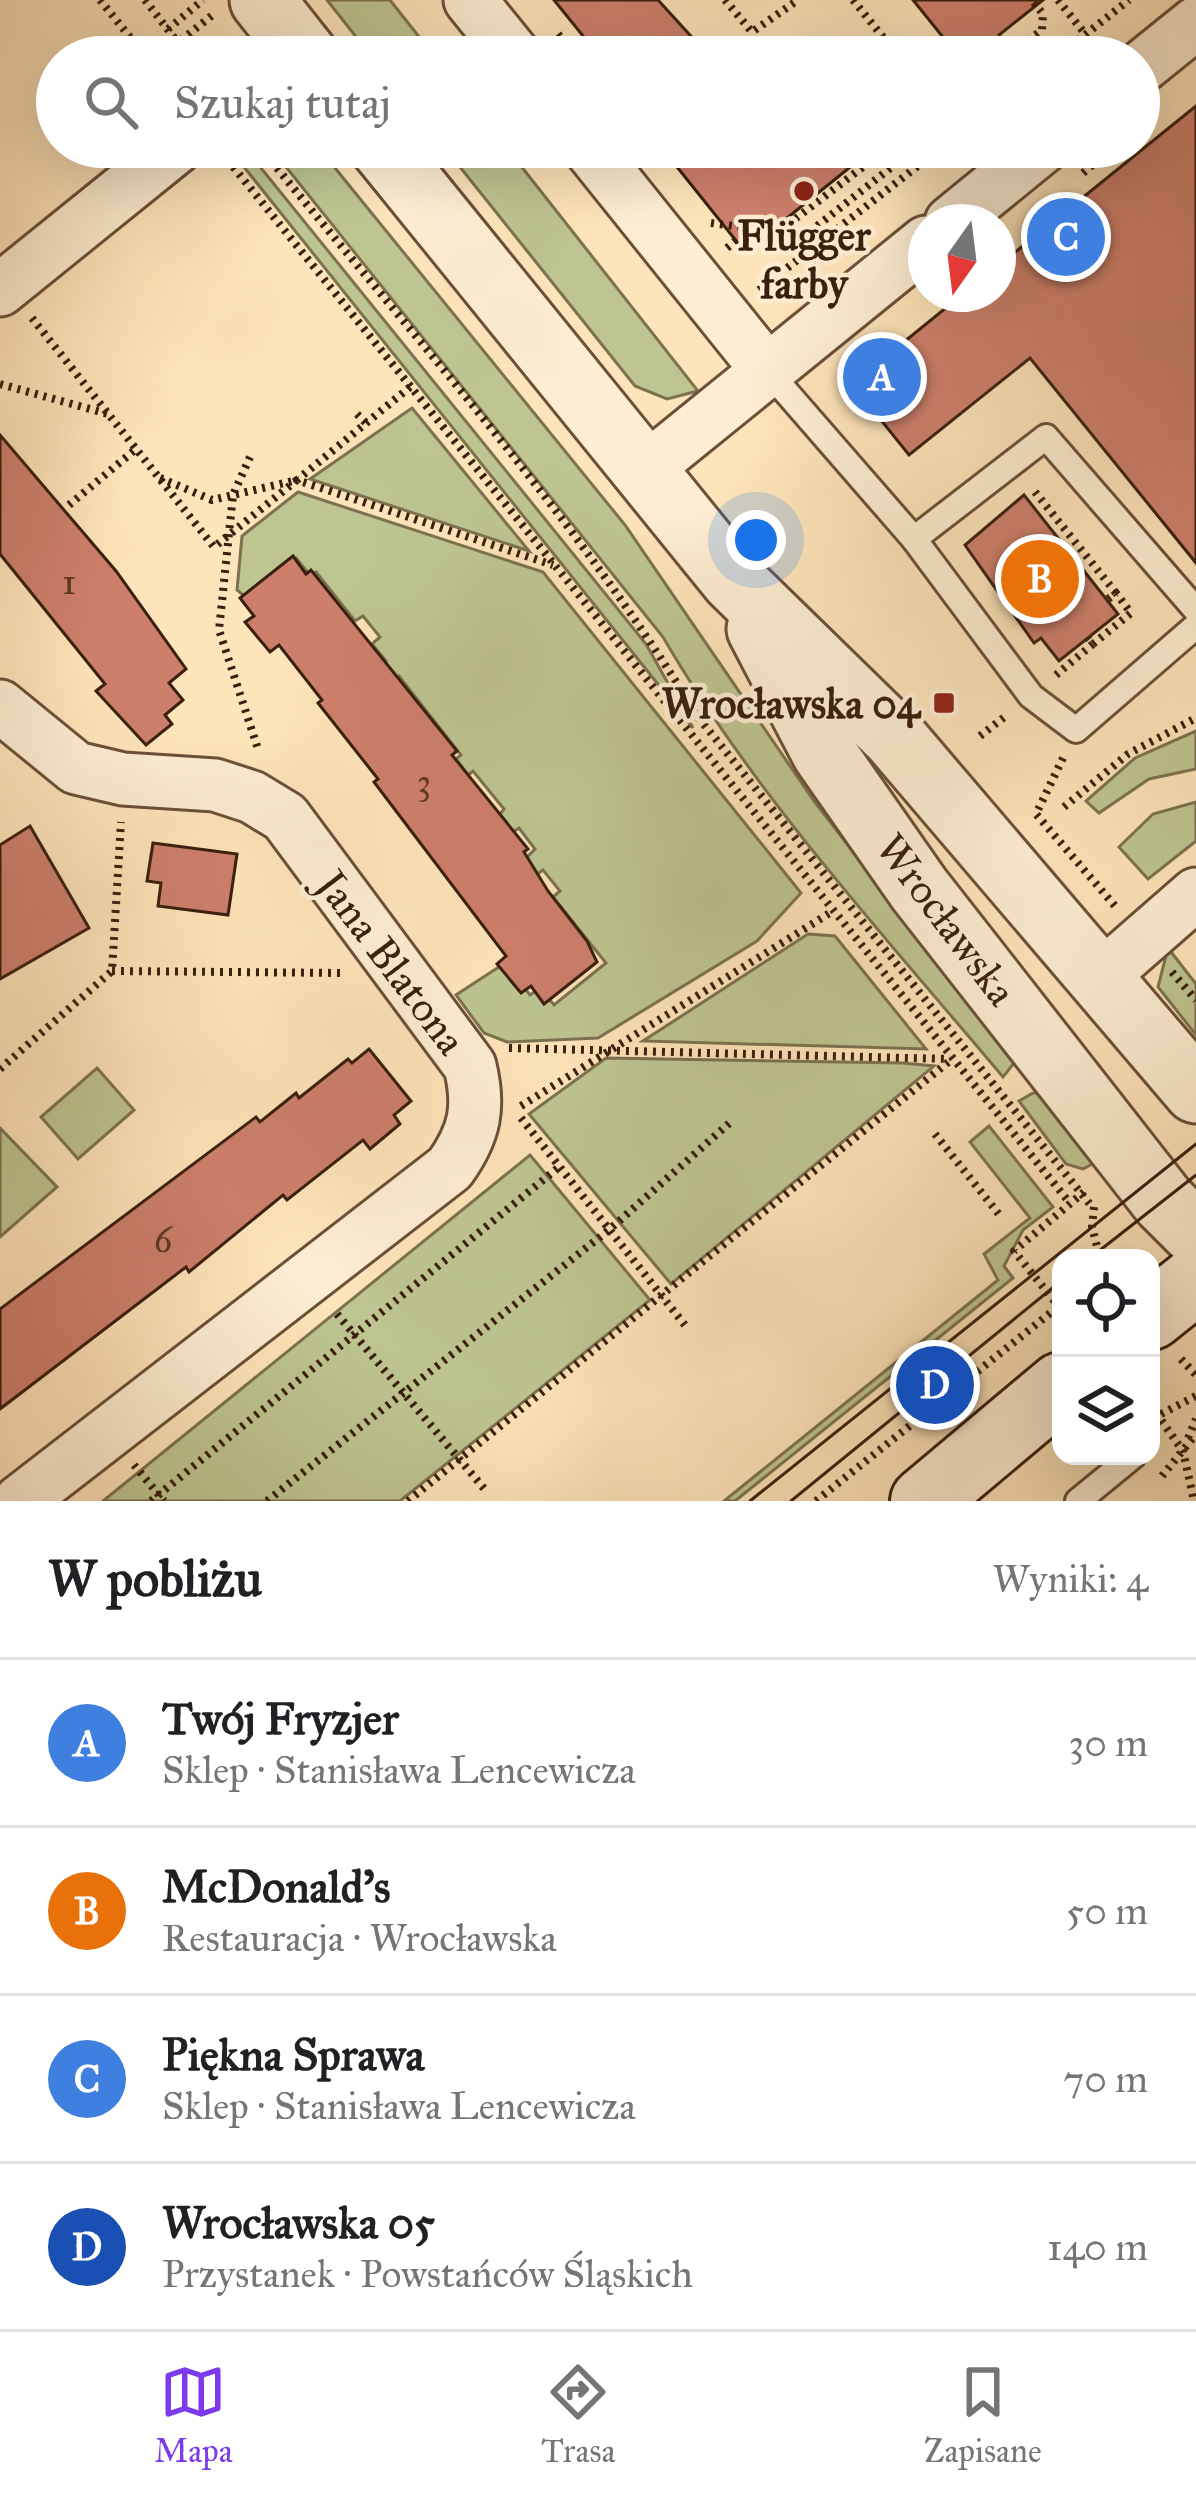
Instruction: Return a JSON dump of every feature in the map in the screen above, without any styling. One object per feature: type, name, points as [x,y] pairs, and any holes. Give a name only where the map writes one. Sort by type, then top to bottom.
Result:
[{"type":"main road","points":[[1166,1337],[1196,1280]]},
{"type":"main road","points":[[924,1501],[1052,1394]]},
{"type":"street","points":[[470,0],[524,36]]},
{"type":"street","points":[[239,6],[278,36]]},
{"type":"street","points":[[1160,52],[1196,23]]},
{"type":"street","points":[[11,297],[153,168]]},
{"type":"street","name":"Wrocławska","points":[[399,168],[733,580],[894,737],[1196,1091]]},
{"type":"street","points":[[605,168],[767,370]]},
{"type":"street","points":[[973,204],[1017,168]]},
{"type":"street","points":[[646,469],[908,256]]},
{"type":"street","name":"Wrocławska","points":[[733,580],[824,753],[919,889],[1164,1202],[1196,1234]]},
{"type":"street","name":"Jana Blatona","points":[[0,706],[76,768],[123,779],[215,785],[252,797],[285,817],[470,1066],[479,1103],[469,1141],[451,1168],[20,1501]]},
{"type":"street","points":[[919,889],[1027,974],[1056,981],[1102,977],[1196,894]]},
{"type":"lane","points":[[767,370],[914,539],[1031,696],[1076,730],[1196,626]]},
{"type":"lane","points":[[914,539],[1046,437],[1196,610]]},
{"type":"lane","points":[[1078,1501],[1122,1465]]},
{"type":"path","points":[[100,0],[129,36]]},
{"type":"path","points":[[145,0],[173,36]]},
{"type":"path","points":[[168,29],[203,0]]},
{"type":"path","points":[[725,0],[752,32],[798,0]]},
{"type":"path","points":[[1032,0],[1043,14],[1042,30],[1034,36]]},
{"type":"path","points":[[1058,0],[1086,35],[1129,0]]},
{"type":"path","points":[[857,2],[883,36]]},
{"type":"path","points":[[190,36],[239,6]]},
{"type":"path","points":[[235,168],[1069,1202],[1014,1251],[1052,1298]]},
{"type":"path","points":[[277,168],[544,499],[650,638],[698,717],[1094,1208]]},
{"type":"path","points":[[702,211],[715,227],[726,221],[778,232],[862,168]]},
{"type":"path","points":[[803,255],[793,245],[890,168]]},
{"type":"path","points":[[741,282],[752,296],[915,168]]},
{"type":"path","points":[[737,240],[754,226]]},
{"type":"path","points":[[11,297],[214,547],[411,386]]},
{"type":"path","points":[[0,384],[109,414]]},
{"type":"path","points":[[357,415],[366,423]]},
{"type":"path","points":[[69,505],[136,449]]},
{"type":"path","points":[[250,457],[233,495],[219,630],[240,705],[285,817]]},
{"type":"path","points":[[158,477],[212,500],[297,480],[555,566]]},
{"type":"path","points":[[1035,492],[1112,596],[1131,613],[1093,644]]},
{"type":"path","points":[[1064,807],[1128,754],[1196,718]]},
{"type":"path","points":[[1076,730],[1036,814],[1118,909]]},
{"type":"path","points":[[112,971],[123,779]]},
{"type":"path","points":[[688,1329],[514,1110],[833,911]]},
{"type":"path","points":[[1162,960],[1196,1000]]},
{"type":"path","points":[[0,1069],[112,971],[400,974]]},
{"type":"path","points":[[457,1048],[952,1059]]},
{"type":"path","points":[[408,1501],[952,1059]]},
{"type":"path","points":[[267,1501],[610,1229],[733,1120]]},
{"type":"path","points":[[935,1134],[1001,1217]]},
{"type":"path","points":[[152,1501],[559,1167]]},
{"type":"path","points":[[1098,1249],[1092,1228],[1094,1208],[1108,1196]]},
{"type":"path","points":[[308,1279],[487,1492]]},
{"type":"path","points":[[816,1501],[1052,1314]]},
{"type":"path","points":[[1166,1337],[1196,1375]]},
{"type":"path","points":[[1194,1501],[1183,1451],[1161,1414],[1196,1396]]},
{"type":"path","points":[[1183,1451],[1196,1419]]},
{"type":"path","points":[[1183,1451],[1196,1434]]},
{"type":"green space","points":[[327,0],[390,0],[418,36],[355,36]]},
{"type":"green space","points":[[245,168],[261,168],[646,644],[693,728]]},
{"type":"green space","points":[[287,168],[335,168],[625,525],[814,801],[1015,1062],[1003,1077],[780,809],[663,637]]},
{"type":"green space","points":[[461,168],[523,168],[698,391],[667,399],[635,386]]},
{"type":"green space","points":[[412,408],[529,551],[310,479]]},
{"type":"green space","points":[[298,492],[543,572],[801,893],[757,941],[598,1038],[507,1042],[484,1033],[456,995],[505,963],[530,995],[540,988],[554,1005],[606,963],[553,897],[560,891],[543,870],[536,875],[524,860],[535,849],[519,828],[513,832],[500,814],[504,809],[473,771],[468,775],[456,759],[461,755],[399,676],[393,680],[381,665],[386,661],[372,644],[380,637],[363,616],[355,621],[316,572],[310,575],[296,558],[246,597],[237,590],[242,536]]},
{"type":"green space","points":[[1196,731],[1196,769],[1149,779],[1099,813],[1086,801],[1135,758]]},
{"type":"green space","points":[[1196,802],[1196,841],[1148,879],[1119,847],[1153,814]]},
{"type":"green space","points":[[808,934],[835,936],[926,1049],[643,1041]]},
{"type":"green space","points":[[1168,948],[1196,984],[1196,1035],[1158,987]]},
{"type":"green space","points":[[606,1058],[934,1066],[671,1284],[529,1114]]},
{"type":"green space","points":[[97,1068],[134,1110],[78,1159],[41,1117]]},
{"type":"green space","points":[[1043,1093],[1100,1160],[1083,1169],[1066,1164],[1019,1101]]},
{"type":"green space","points":[[989,1126],[1053,1207],[1023,1230],[1004,1266],[1013,1278],[735,1501],[724,1501],[998,1280],[984,1254],[1030,1218],[970,1142]]},
{"type":"green space","points":[[0,1128],[57,1187],[0,1237]]},
{"type":"green space","points":[[530,1155],[650,1300],[400,1501],[103,1501]]},
{"type":"building","points":[[554,0],[658,0],[691,36],[583,36]]},
{"type":"building","points":[[913,0],[1043,0],[1000,36],[942,36]]},
{"type":"building","points":[[1196,106],[1196,563],[1030,358],[909,455],[852,384],[941,312],[1016,312],[1016,251],[1119,168],[1160,168],[1160,135]]},
{"type":"building","points":[[678,168],[849,168],[745,252]]},
{"type":"building","points":[[0,435],[116,571],[186,669],[169,683],[183,700],[165,715],[172,724],[146,745],[96,691],[105,684],[0,554]]},
{"type":"building","points":[[1024,495],[1118,614],[1059,661],[1041,638],[1034,643],[965,545]]},
{"type":"building","points":[[293,556],[306,574],[311,570],[457,751],[452,755],[528,849],[524,852],[548,891],[587,941],[597,962],[544,1004],[531,986],[521,993],[497,964],[506,956],[374,782],[378,779],[279,645],[270,652],[245,622],[254,616],[240,598]]},
{"type":"building","points":[[30,826],[89,928],[0,979],[0,845]]},
{"type":"building","points":[[153,843],[237,854],[228,915],[158,906],[161,883],[147,881]]},
{"type":"building","points":[[369,1049],[411,1101],[394,1115],[400,1124],[370,1149],[363,1140],[287,1200],[283,1195],[189,1272],[186,1267],[0,1409],[0,1309],[256,1117],[260,1122],[296,1093],[299,1098],[348,1059],[352,1063]]},
{"type":"tram line","points":[[750,1501],[1196,1144]]},
{"type":"tram line","points":[[1101,1249],[1196,1175]]},
{"type":"tram line","points":[[791,1501],[1052,1288]]},
{"type":"place","name":"Flügger farby","points":[[804,191]]},
{"type":"place","name":"Piękna Sprawa","points":[[1066,237]]},
{"type":"place","name":"Twój Fryzjer","points":[[882,377]]},
{"type":"place","name":"McDonald's","points":[[1040,579]]},
{"type":"place","name":"Wrocławska 04","points":[[944,703]]},
{"type":"place","name":"Wrocławska 05","points":[[935,1385]]}]
